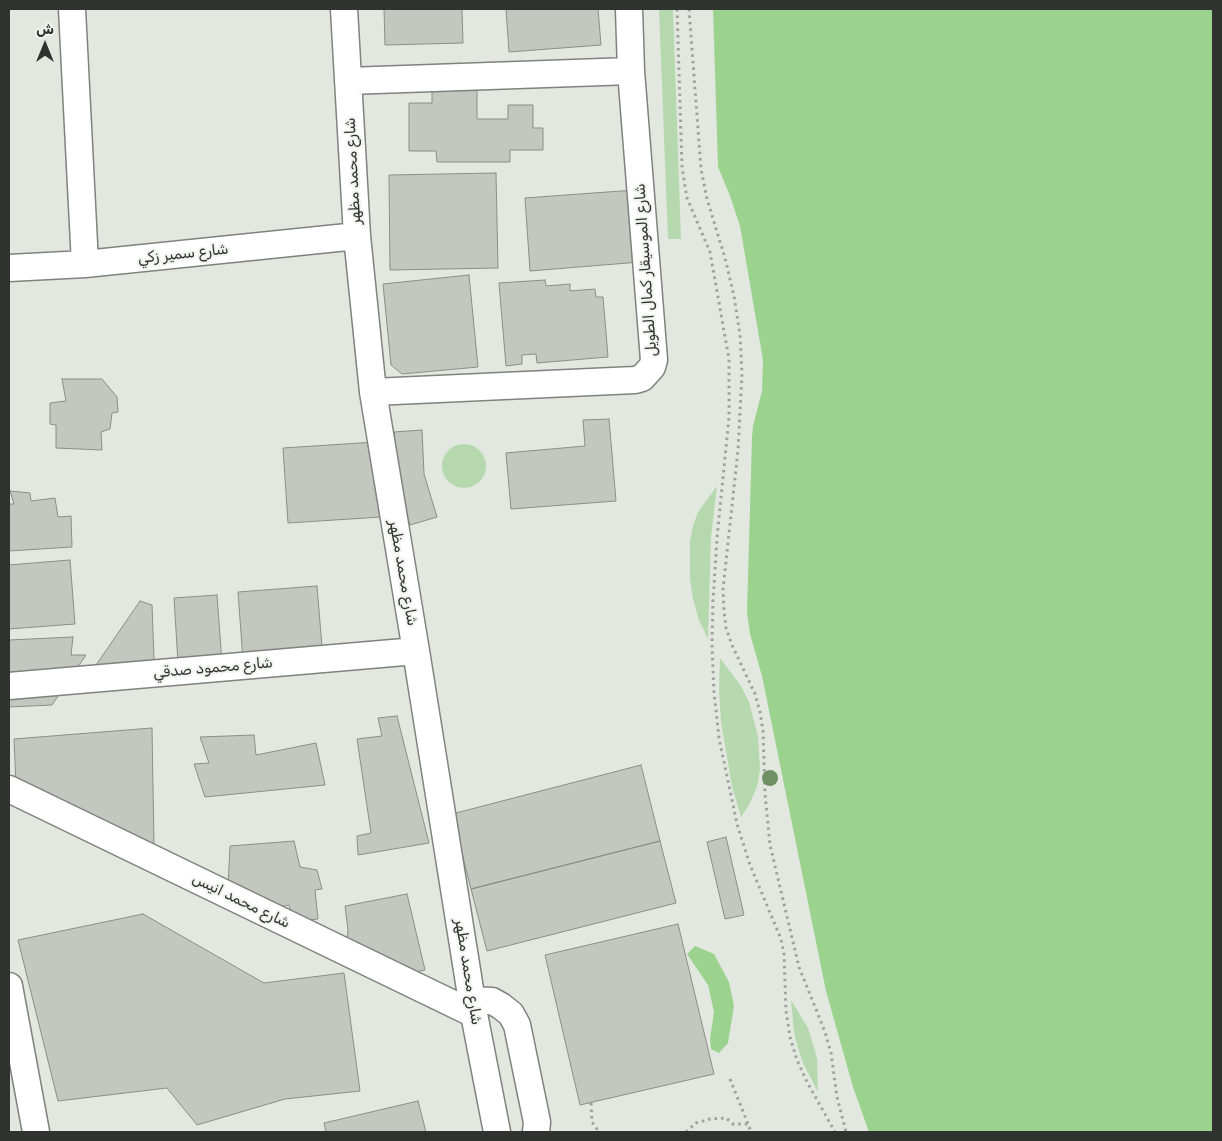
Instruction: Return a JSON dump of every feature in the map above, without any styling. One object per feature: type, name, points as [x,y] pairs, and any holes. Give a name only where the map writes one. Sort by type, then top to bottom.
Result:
[{"type":"street","points":[[72,9],[85,264]]},
{"type":"street","name":"شارع محمد مظهر","points":[[344,9],[357,236],[373,392],[473,1007],[497,1132]]},
{"type":"street","name":"شارع الموسيقار كمال الطويل","points":[[373,392],[635,380],[642,378],[648,373],[654,360],[631,70],[629,9]]},
{"type":"street","points":[[348,81],[631,70]]},
{"type":"street","name":"شارع سمير زكي","points":[[9,268],[85,264],[357,236]]},
{"type":"street","name":"شارع محمود صدقي","points":[[9,686],[416,651]]},
{"type":"street","name":"شارع محمد انيس","points":[[9,789],[473,1007],[492,1001],[501,1006],[511,1014],[517,1025],[537,1122],[536,1132]]},
{"type":"street","points":[[9,986],[36,1132]]},
{"type":"path","points":[[678,9],[682,166],[684,180],[687,198],[710,252],[730,359],[729,417],[713,601],[714,692],[719,738],[737,824],[750,866],[780,939],[786,969],[786,1011],[790,1037],[797,1060],[807,1082],[835,1132]]},
{"type":"path","points":[[689,9],[700,169],[706,199],[725,258],[734,296],[740,335],[742,374],[738,450],[723,589],[726,628],[755,694],[760,712],[763,731],[765,794],[770,845],[799,967],[830,1053],[837,1097],[846,1132]]},
{"type":"path","points":[[730,1079],[751,1132]]},
{"type":"path","points":[[591,1103],[592,1122],[599,1132]]},
{"type":"path","points":[[686,1132],[696,1123],[710,1119],[726,1118],[733,1124],[748,1124]]},
{"type":"shaded area","points":[[659,9],[673,9],[681,239],[668,239]]},
{"type":"shaded area","points":[[713,9],[1213,9],[1213,1132],[869,1132],[853,1087],[826,991],[762,676],[750,634],[747,612],[752,437],[762,391],[763,360],[740,226],[718,167]]},
{"type":"shaded area","points":[[460,444],[468,444],[480,450],[486,466],[480,482],[468,488],[460,488],[448,482],[442,470],[442,462],[448,450]]},
{"type":"shaded area","points":[[717,486],[711,537],[708,639],[699,620],[693,599],[690,579],[690,541],[698,512]]},
{"type":"shaded area","points":[[720,658],[741,686],[749,702],[758,736],[760,770],[757,787],[741,817],[732,786],[721,722]]},
{"type":"shaded area","points":[[695,946],[714,954],[729,982],[734,1006],[728,1043],[719,1053],[711,1049],[710,1039],[714,1012],[708,985],[687,954]]},
{"type":"shaded area","points":[[791,1000],[808,1028],[813,1044],[817,1059],[818,1092],[803,1063],[798,1048],[794,1032]]},
{"type":"building","points":[[384,9],[462,9],[463,43],[385,45]]},
{"type":"building","points":[[506,9],[598,9],[601,45],[509,52]]},
{"type":"building","points":[[432,88],[477,88],[477,119],[508,119],[508,105],[533,105],[533,128],[543,128],[543,150],[510,150],[510,162],[437,162],[436,151],[409,151],[409,103],[432,103]]},
{"type":"building","points":[[496,173],[498,268],[390,270],[389,175]]},
{"type":"building","points":[[635,190],[640,262],[530,271],[525,198]]},
{"type":"building","points":[[469,275],[478,367],[402,374],[391,365],[383,284]]},
{"type":"building","points":[[545,280],[546,286],[570,284],[570,291],[595,289],[596,297],[603,297],[608,357],[537,363],[536,354],[522,355],[522,364],[506,366],[499,283]]},
{"type":"building","points":[[62,379],[102,379],[117,397],[118,412],[112,413],[110,429],[101,432],[102,450],[56,448],[56,425],[50,424],[50,403],[66,401]]},
{"type":"building","points":[[609,419],[616,501],[511,509],[506,453],[585,446],[583,420]]},
{"type":"building","points":[[422,430],[424,474],[437,517],[410,525],[396,477],[394,432]]},
{"type":"building","points":[[376,442],[381,517],[288,523],[283,448]]},
{"type":"building","points":[[10,491],[30,493],[31,501],[55,498],[58,517],[71,516],[72,547],[9,551],[9,504],[14,504]]},
{"type":"building","points":[[70,560],[75,624],[9,629],[9,565]]},
{"type":"building","points":[[317,586],[323,659],[243,660],[238,592]]},
{"type":"building","points":[[217,595],[223,677],[179,680],[174,598]]},
{"type":"building","points":[[140,601],[152,605],[155,685],[81,687]]},
{"type":"building","points":[[73,637],[71,655],[86,655],[52,705],[9,707],[9,640]]},
{"type":"building","points":[[397,716],[429,843],[358,855],[357,836],[371,833],[357,739],[382,736],[378,718]]},
{"type":"building","points":[[152,728],[154,845],[16,785],[14,739]]},
{"type":"building","points":[[254,735],[256,755],[316,743],[325,785],[205,797],[194,764],[209,763],[200,737]]},
{"type":"building","points":[[641,765],[660,841],[471,889],[452,814]]},
{"type":"building","points":[[726,837],[744,915],[725,919],[707,842]]},
{"type":"building","points":[[294,841],[300,867],[317,870],[322,889],[315,890],[318,919],[301,921],[301,915],[292,916],[289,905],[271,909],[228,888],[230,846]]},
{"type":"building","points":[[660,841],[676,903],[487,951],[471,889]]},
{"type":"building","points":[[407,894],[425,970],[406,974],[363,965],[360,943],[347,941],[348,930],[345,906]]},
{"type":"building","points":[[143,914],[264,983],[344,973],[360,1091],[285,1099],[197,1125],[167,1088],[58,1101],[18,940]]},
{"type":"building","points":[[678,924],[714,1074],[580,1105],[545,955]]},
{"type":"building","points":[[418,1101],[426,1132],[326,1132],[324,1123]]}]
